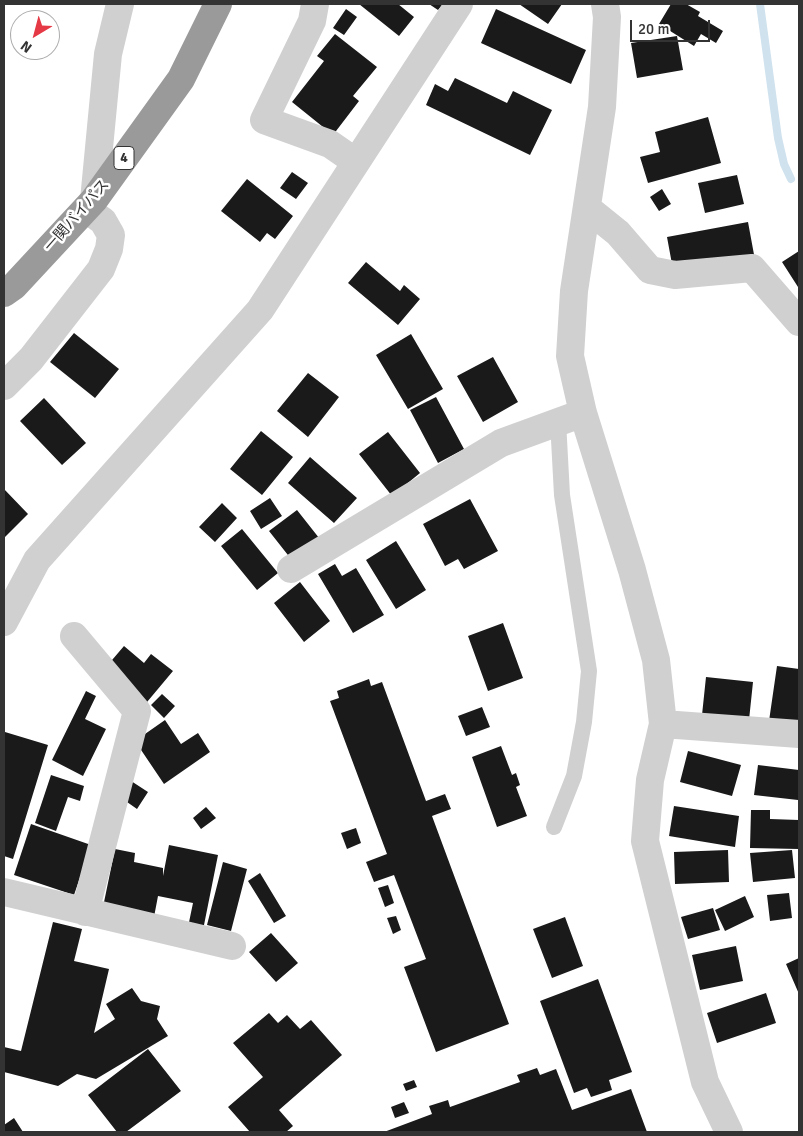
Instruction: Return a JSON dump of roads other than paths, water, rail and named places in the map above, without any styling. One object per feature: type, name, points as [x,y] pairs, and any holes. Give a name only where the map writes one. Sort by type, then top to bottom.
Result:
[{"type":"highway","name":"一関バイパス","points":[[4,293],[14,286],[90,204],[181,78],[218,4]]},
{"type":"street","points":[[4,386],[31,359],[101,269],[109,249],[110,236],[103,221],[90,204],[108,54],[120,4]]},
{"type":"street","points":[[316,4],[312,21],[264,120],[330,144],[356,162]]},
{"type":"street","points":[[4,622],[37,560],[260,310],[460,4]]},
{"type":"street","points":[[606,4],[607,17],[602,107],[574,291],[570,356],[570,417],[632,570],[656,660],[663,724],[650,780],[645,841],[705,1082],[730,1132]]},
{"type":"street","points":[[587,208],[618,233],[650,270],[675,275],[752,268],[799,322]]},
{"type":"street","points":[[292,569],[501,443],[570,417]]},
{"type":"street","points":[[74,636],[137,711],[85,912]]},
{"type":"street","points":[[663,724],[799,734]]},
{"type":"street","points":[[4,892],[232,946]]},
{"type":"lane","points":[[554,827],[574,776],[584,722],[589,671],[562,495],[570,417]]},
{"type":"waterway","points":[[760,4],[778,138],[784,164],[791,179]]}]
